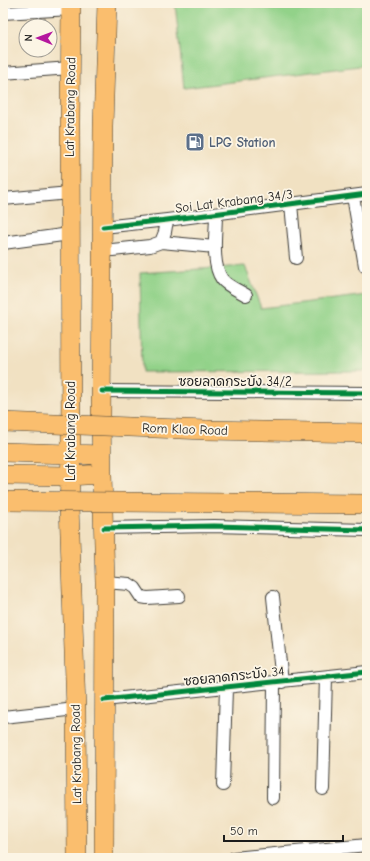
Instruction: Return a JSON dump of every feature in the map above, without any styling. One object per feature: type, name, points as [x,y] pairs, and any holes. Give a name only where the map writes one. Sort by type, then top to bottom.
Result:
[{"type":"main road","name":"Lat Krabang Road","points":[[104,858],[105,582],[102,474],[102,391],[103,126],[107,3]]},
{"type":"main road","name":"Lat Krabang Road","points":[[71,6],[71,454],[69,476],[76,710],[77,858]]},
{"type":"main road","name":"Rom Klao Road","points":[[3,422],[206,430],[367,433]]},
{"type":"main road","points":[[3,452],[102,455]]},
{"type":"main road","points":[[3,475],[69,476],[102,474]]},
{"type":"main road","points":[[3,501],[367,504]]},
{"type":"street","points":[[3,13],[71,6]]},
{"type":"street","points":[[3,73],[70,68]]},
{"type":"street","points":[[3,199],[70,193]]},
{"type":"street","name":"Soi Lat Krabang 34/3","points":[[103,227],[367,194]]},
{"type":"street","points":[[353,196],[365,266]]},
{"type":"street","points":[[291,204],[296,258]]},
{"type":"street","points":[[216,214],[215,247],[217,270],[223,281],[246,295]]},
{"type":"street","points":[[161,242],[165,232],[167,220]]},
{"type":"street","points":[[3,243],[70,234]]},
{"type":"street","points":[[103,251],[150,246],[161,242],[215,247]]},
{"type":"street","name":"ซอยลาดกระบัง 34/2","points":[[102,391],[367,393]]},
{"type":"street","points":[[104,528],[214,526],[367,530]]},
{"type":"street","points":[[105,582],[128,584],[135,588],[141,596],[147,598],[178,596]]},
{"type":"street","points":[[273,597],[278,682],[273,798]]},
{"type":"street","name":"ซอยลาดกระบัง 34","points":[[104,700],[367,672]]},
{"type":"street","points":[[323,789],[326,677]]},
{"type":"street","points":[[223,785],[226,688]]},
{"type":"street","points":[[3,717],[76,710]]},
{"type":"street","points":[[234,858],[367,845]]},
{"type":"green space","points":[[175,3],[367,3],[367,65],[184,88]]},
{"type":"green space","points":[[245,266],[261,308],[367,295],[367,371],[142,372],[140,273]]},
{"type":"cycle path","points":[[103,227],[367,194]]},
{"type":"cycle path","points":[[102,391],[367,393]]},
{"type":"cycle path","points":[[104,528],[214,526],[367,530]]},
{"type":"cycle path","points":[[104,700],[367,672]]},
{"type":"place","name":"LPG Station","points":[[195,142]]}]
